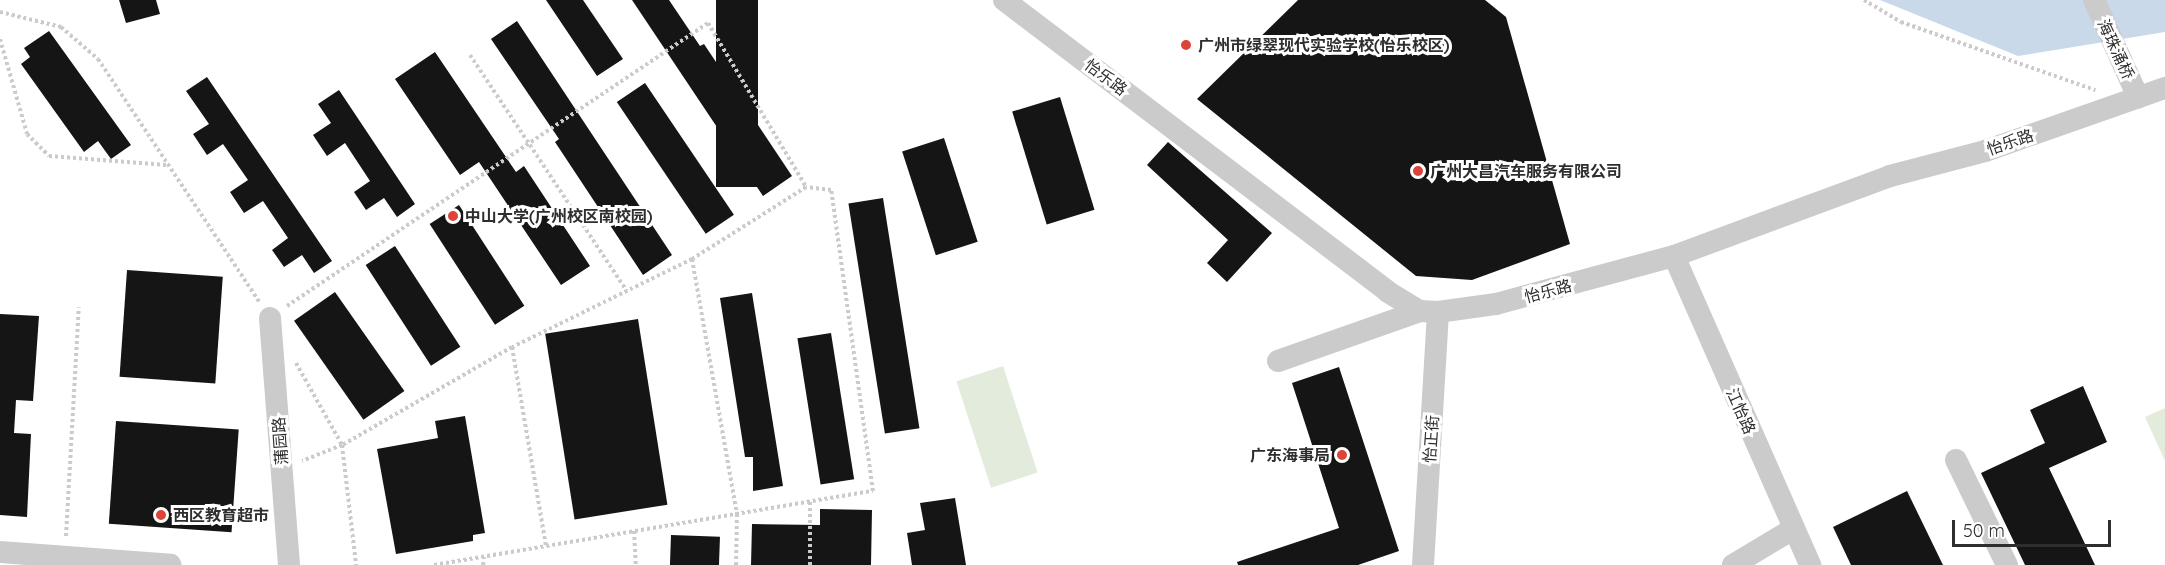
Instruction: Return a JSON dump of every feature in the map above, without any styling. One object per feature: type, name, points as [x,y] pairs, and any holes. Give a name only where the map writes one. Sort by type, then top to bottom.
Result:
[{"type":"street","name":"怡乐路","points":[[1004,0],[1388,292],[1429,311],[1496,304],[1541,294],[1674,256],[1890,176],[1985,151],[2165,88]]},
{"type":"street","name":"海珠涌桥","points":[[2094,0],[2133,99]]},
{"type":"street","name":"江怡路","points":[[1674,256],[1810,565]]},
{"type":"street","points":[[1278,360],[1429,311]]},
{"type":"street","name":"怡正街","points":[[1423,565],[1429,311]]},
{"type":"street","name":"蒲园路","points":[[270,318],[289,565]]},
{"type":"street","points":[[1956,460],[2007,565]]},
{"type":"street","points":[[1733,565],[1793,529]]},
{"type":"street","points":[[0,552],[171,565]]},
{"type":"path","points":[[1864,0],[1901,22],[2133,99]]},
{"type":"path","points":[[0,12],[62,27],[98,59],[270,318],[708,23],[806,187]]},
{"type":"path","points":[[0,39],[27,134],[49,156],[168,165]]},
{"type":"path","points":[[470,55],[627,291]]},
{"type":"path","points":[[282,469],[342,445],[512,347],[692,259],[806,187],[831,190],[873,491],[434,565]]},
{"type":"path","points":[[692,259],[737,514],[736,565]]},
{"type":"path","points":[[65,557],[79,307]]},
{"type":"path","points":[[512,347],[546,546]]},
{"type":"path","points":[[292,357],[342,445],[356,565]]},
{"type":"path","points":[[810,501],[810,565]]},
{"type":"path","points":[[634,531],[636,565]]},
{"type":"path","points":[[483,565],[484,557]]},
{"type":"green space","points":[[1003,366],[1038,473],[991,488],[956,381]]},
{"type":"green space","points":[[2165,408],[2165,461],[2145,417]]},
{"type":"water","points":[[1880,0],[2165,0],[2165,32],[2018,56]]},
{"type":"building","points":[[119,0],[156,0],[160,14],[126,23]]},
{"type":"building","points":[[546,0],[583,0],[623,59],[597,76]]},
{"type":"building","points":[[632,0],[669,0],[700,46],[704,44],[792,176],[763,196]]},
{"type":"building","points":[[716,0],[758,0],[758,187],[716,187]]},
{"type":"building","name":"广州大昌汽车服务有限公司","points":[[1298,0],[1485,0],[1506,17],[1570,244],[1472,280],[1416,276],[1197,99]]},
{"type":"building","points":[[517,21],[672,255],[643,275],[555,142],[559,139],[491,39]]},
{"type":"building","points":[[49,31],[131,145],[111,159],[98,141],[84,152],[21,64],[30,57],[24,48]]},
{"type":"building","points":[[435,52],[516,172],[524,166],[590,266],[561,285],[479,162],[460,175],[395,79]]},
{"type":"building","points":[[207,77],[332,261],[314,273],[302,255],[284,267],[272,250],[288,238],[263,201],[244,213],[230,192],[248,180],[223,144],[207,155],[193,134],[209,124],[186,91]]},
{"type":"building","points":[[645,83],[734,215],[706,234],[617,102]]},
{"type":"building","points":[[339,90],[415,204],[397,217],[384,198],[366,210],[354,192],[370,181],[345,143],[327,156],[313,135],[331,123],[318,104]]},
{"type":"building","points":[[1060,97],[1094,210],[1047,224],[1012,112]]},
{"type":"building","points":[[944,138],[978,242],[936,255],[902,152]]},
{"type":"building","points":[[1168,142],[1272,233],[1227,282],[1207,263],[1228,240],[1147,165]]},
{"type":"building","points":[[883,198],[919,428],[885,434],[848,203]]},
{"type":"building","points":[[459,205],[524,306],[495,325],[430,224]]},
{"type":"building","points":[[395,246],[460,347],[431,366],[366,265]]},
{"type":"building","points":[[127,270],[223,277],[215,383],[120,377]]},
{"type":"building","points":[[335,292],[404,391],[363,420],[294,321]]},
{"type":"building","points":[[752,293],[783,486],[753,491],[753,457],[745,457],[720,298]]},
{"type":"building","points":[[0,314],[39,316],[33,401],[16,400],[14,433],[31,434],[27,517],[0,515]]},
{"type":"building","points":[[638,319],[667,505],[575,519],[545,334]]},
{"type":"building","points":[[831,333],[854,479],[821,484],[797,338]]},
{"type":"building","name":"广东海事局","points":[[1339,367],[1399,551],[1358,565],[1238,565],[1237,562],[1339,528],[1292,383]]},
{"type":"building","points":[[2083,386],[2107,442],[2049,468],[2095,565],[2025,565],[1981,473],[2045,443],[2030,410]]},
{"type":"building","points":[[465,416],[485,533],[473,535],[473,541],[396,554],[377,449],[438,438],[435,421]]},
{"type":"building","points":[[116,421],[239,430],[232,532],[109,524]]},
{"type":"building","points":[[1907,491],[1943,565],[1851,565],[1833,527]]},
{"type":"building","points":[[955,498],[966,565],[912,565],[907,533],[925,530],[920,503]]},
{"type":"building","points":[[820,509],[872,510],[871,565],[751,565],[752,524],[820,525]]},
{"type":"building","points":[[671,535],[720,537],[719,565],[670,565]]},
{"type":"place","name":"广州市绿翠现代实验学校(怡乐校区)","points":[[1186,45]]},
{"type":"place","name":"广州大昌汽车服务有限公司","points":[[1418,171]]},
{"type":"place","name":"中山大学(广州校区南校园)","points":[[453,216]]},
{"type":"place","name":"广东海事局","points":[[1342,455]]},
{"type":"place","name":"西区教育超市","points":[[161,515]]}]
